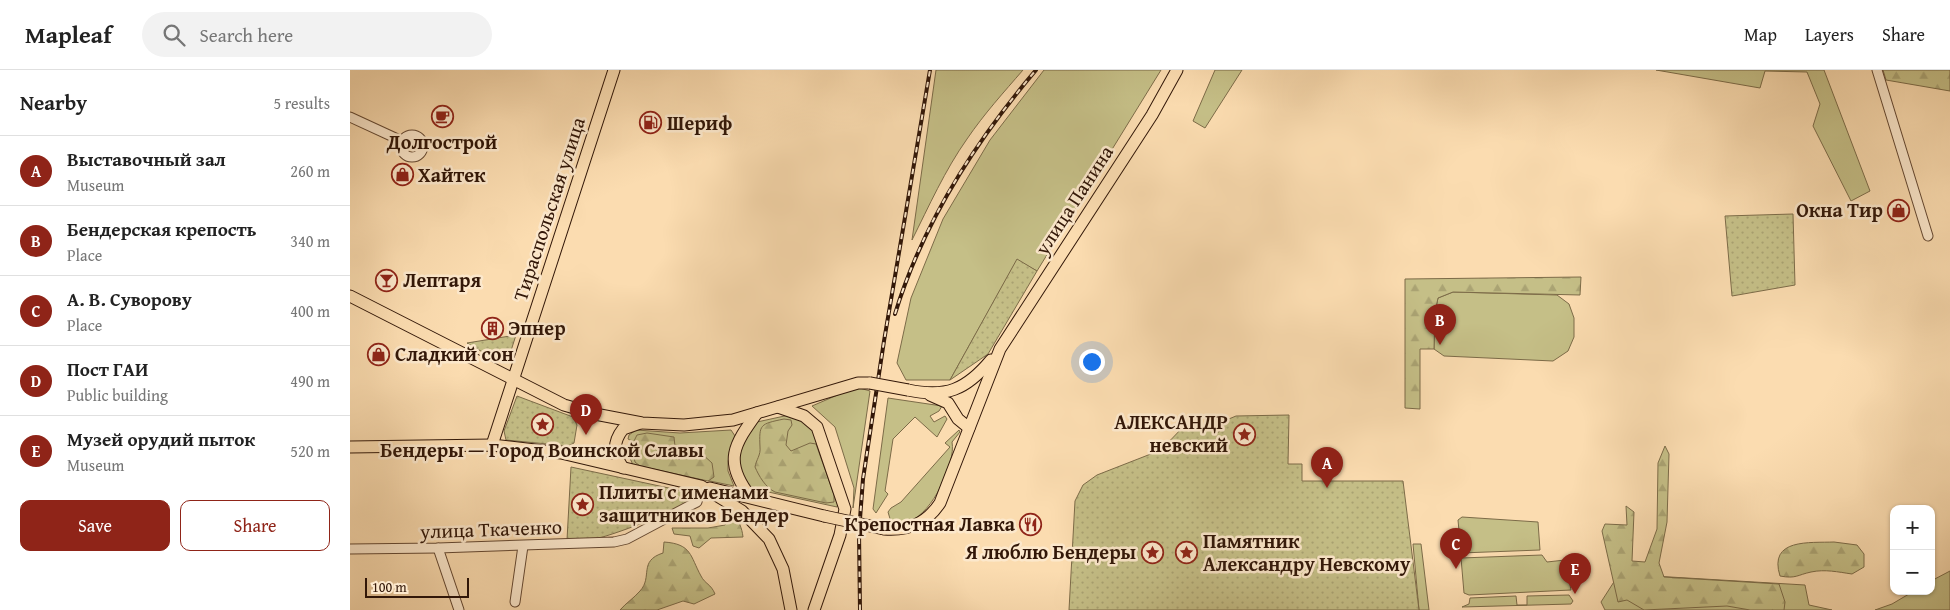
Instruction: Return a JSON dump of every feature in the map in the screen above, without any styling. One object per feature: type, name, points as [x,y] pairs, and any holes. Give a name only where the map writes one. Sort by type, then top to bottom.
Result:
[{"type":"main road","name":"Тираспольская улица","points":[[492,445],[614,70]]},
{"type":"main road","name":"улица Панина","points":[[1000,349],[1152,115],[1177,70]]},
{"type":"main road","points":[[350,296],[513,380],[579,410],[642,423],[704,424],[733,420],[858,383],[870,383],[930,395],[948,403],[958,419],[969,428]]},
{"type":"main road","points":[[930,395],[948,392],[966,384],[983,370],[1000,349]]},
{"type":"main road","points":[[350,447],[492,445],[561,453],[750,496],[824,516],[901,530],[917,524],[932,514],[940,503],[1000,349]]},
{"type":"main road","points":[[776,407],[798,413],[818,427],[843,500],[844,522],[814,610]]},
{"type":"main road","points":[[750,496],[735,472],[734,460],[739,437],[757,413]]},
{"type":"main road","points":[[623,468],[615,450],[618,435],[629,426],[642,423]]},
{"type":"main road","points":[[701,486],[742,511],[769,540],[783,569],[791,610]]},
{"type":"street","points":[[1876,70],[1928,236]]},
{"type":"street","points":[[350,117],[402,142]]},
{"type":"street","name":"улица Ткаченко","points":[[350,549],[523,546],[600,543],[627,539],[697,502],[701,486]]},
{"type":"street","points":[[515,602],[523,546]]},
{"type":"street","points":[[438,548],[459,610]]},
{"type":"green space","points":[[936,70],[1023,70],[987,112],[959,151],[912,240]]},
{"type":"green space","points":[[1044,70],[1161,70],[1037,271],[1017,260],[950,380],[906,380],[897,363],[911,298],[943,219],[990,140]]},
{"type":"green space","points":[[1215,70],[1242,70],[1205,128],[1193,121]]},
{"type":"green space","points":[[1656,70],[1824,70],[1870,191],[1851,201],[1813,126],[1820,104],[1807,72],[1765,71],[1760,88]]},
{"type":"green space","points":[[1883,70],[1950,70],[1950,91],[1886,80]]},
{"type":"green space","points":[[1793,214],[1795,285],[1732,296],[1725,216]]},
{"type":"green space","points":[[1017,259],[1037,271],[988,354],[950,380]]},
{"type":"green space","points":[[1581,277],[1580,295],[1453,292],[1438,298],[1435,312],[1434,349],[1420,349],[1420,409],[1405,408],[1405,279]]},
{"type":"green space","points":[[1453,292],[1557,295],[1569,304],[1574,318],[1574,337],[1568,351],[1553,361],[1444,356],[1434,349],[1435,312],[1438,298]]},
{"type":"green space","points":[[516,335],[509,357],[498,361],[467,343]]},
{"type":"green space","points":[[856,387],[870,391],[853,508],[854,488],[835,427],[812,406]]},
{"type":"green space","points":[[517,396],[573,417],[577,425],[574,443],[568,446],[506,440],[504,431]]},
{"type":"green space","points":[[888,398],[942,406],[939,411],[930,416],[934,422],[945,416],[947,419],[937,437],[915,417],[893,439],[885,491],[888,494],[876,513],[873,509]]},
{"type":"green space","points":[[789,415],[813,427],[838,503],[837,507],[750,488],[742,480],[737,455],[739,444],[757,422]]},
{"type":"green space","points":[[1289,415],[1288,464],[1302,464],[1302,481],[1403,481],[1419,610],[1069,610],[1075,501],[1083,485],[1097,475],[1161,450],[1185,425],[1219,432],[1224,421],[1236,416]]},
{"type":"green space","points":[[784,419],[791,420],[792,425],[788,431],[786,445],[791,451],[810,443],[816,444],[834,495],[834,502],[826,503],[775,492],[760,478],[755,467],[760,453],[761,429],[770,422]]},
{"type":"green space","points":[[636,430],[680,433],[731,430],[735,436],[728,461],[728,471],[734,486],[633,465],[628,454],[639,451],[638,444],[628,439],[629,435]]},
{"type":"green space","points":[[959,430],[960,432],[952,442],[950,462],[946,475],[934,498],[918,516],[910,521],[891,522],[888,512],[901,502],[950,447],[945,443]]},
{"type":"green space","points":[[647,433],[674,437],[676,456],[679,460],[686,453],[701,453],[712,463],[714,477],[708,481],[640,466],[635,462],[633,453],[639,451],[638,444],[634,441],[637,435]]},
{"type":"green space","points":[[1665,446],[1669,454],[1667,522],[1659,563],[1664,577],[1779,584],[1785,602],[1784,610],[1750,610],[1727,606],[1644,610],[1627,600],[1618,602],[1602,531],[1605,524],[1627,525],[1626,506],[1634,512],[1632,561],[1645,562],[1657,529],[1658,463]]},
{"type":"green space","points":[[571,467],[678,490],[693,497],[662,515],[612,534],[590,540],[567,540]]},
{"type":"green space","points":[[727,512],[733,513],[739,522],[743,537],[711,538],[699,548],[693,546],[690,536],[674,534],[672,528],[708,528],[725,525],[728,519]]},
{"type":"green space","points":[[1462,517],[1538,522],[1540,550],[1461,553],[1458,520]]},
{"type":"green space","points":[[664,542],[680,545],[689,552],[703,579],[715,594],[694,604],[683,601],[657,610],[620,610],[644,586],[648,565],[655,556],[663,553]]},
{"type":"green space","points":[[1834,542],[1857,545],[1864,554],[1864,567],[1852,574],[1821,571],[1793,577],[1780,576],[1778,564],[1780,555],[1785,549],[1803,543]]},
{"type":"green space","points":[[1413,544],[1421,544],[1429,610],[1419,610]]},
{"type":"green space","points":[[1542,555],[1547,562],[1565,560],[1571,590],[1469,595],[1464,593],[1461,558]]},
{"type":"green space","points":[[1950,571],[1950,610],[1875,610],[1892,604],[1907,595],[1935,595],[1935,579]]},
{"type":"green space","points":[[1619,574],[1805,585],[1809,605],[1832,610],[1605,610],[1601,602]]},
{"type":"green space","points":[[1569,595],[1573,601],[1571,604],[1462,607],[1469,604],[1470,598],[1516,596],[1517,605],[1527,605],[1527,596]]},
{"type":"railway","points":[[860,610],[859,532],[863,479],[884,341],[930,70]]},
{"type":"railway","points":[[895,314],[920,247],[953,184],[992,126],[1036,70]]},
{"type":"place","name":"Долгострой","points":[[442,116]]},
{"type":"place","name":"Шериф","points":[[651,123]]},
{"type":"place","name":"Хайтек","points":[[402,175]]},
{"type":"place","name":"Окна Тир","points":[[1899,210]]},
{"type":"place","name":"Лептаря","points":[[387,280]]},
{"type":"place","name":"Эпнер","points":[[492,328]]},
{"type":"place","name":"Бендерская крепость","points":[[1440,345]]},
{"type":"place","name":"Сладкий сон","points":[[379,354]]},
{"type":"place","name":"Бендеры — Город Воинской Славы","points":[[542,424]]},
{"type":"place","name":"АЛЕКСАНДР невский","points":[[1244,434]]},
{"type":"place","name":"Пост ГАИ","points":[[586,435]]},
{"type":"place","name":"Выставочный зал","points":[[1327,488]]},
{"type":"place","name":"Плиты с именами защитников Бендер","points":[[583,504]]},
{"type":"place","name":"Крепостная Лавка","points":[[1031,524]]},
{"type":"place","name":"Я люблю Бендеры","points":[[1152,552]]},
{"type":"place","name":"Памятник Александру Невскому","points":[[1187,552]]},
{"type":"place","name":"А. В. Суворову","points":[[1456,569]]},
{"type":"place","name":"Музей орудий пыток","points":[[1575,594]]}]
